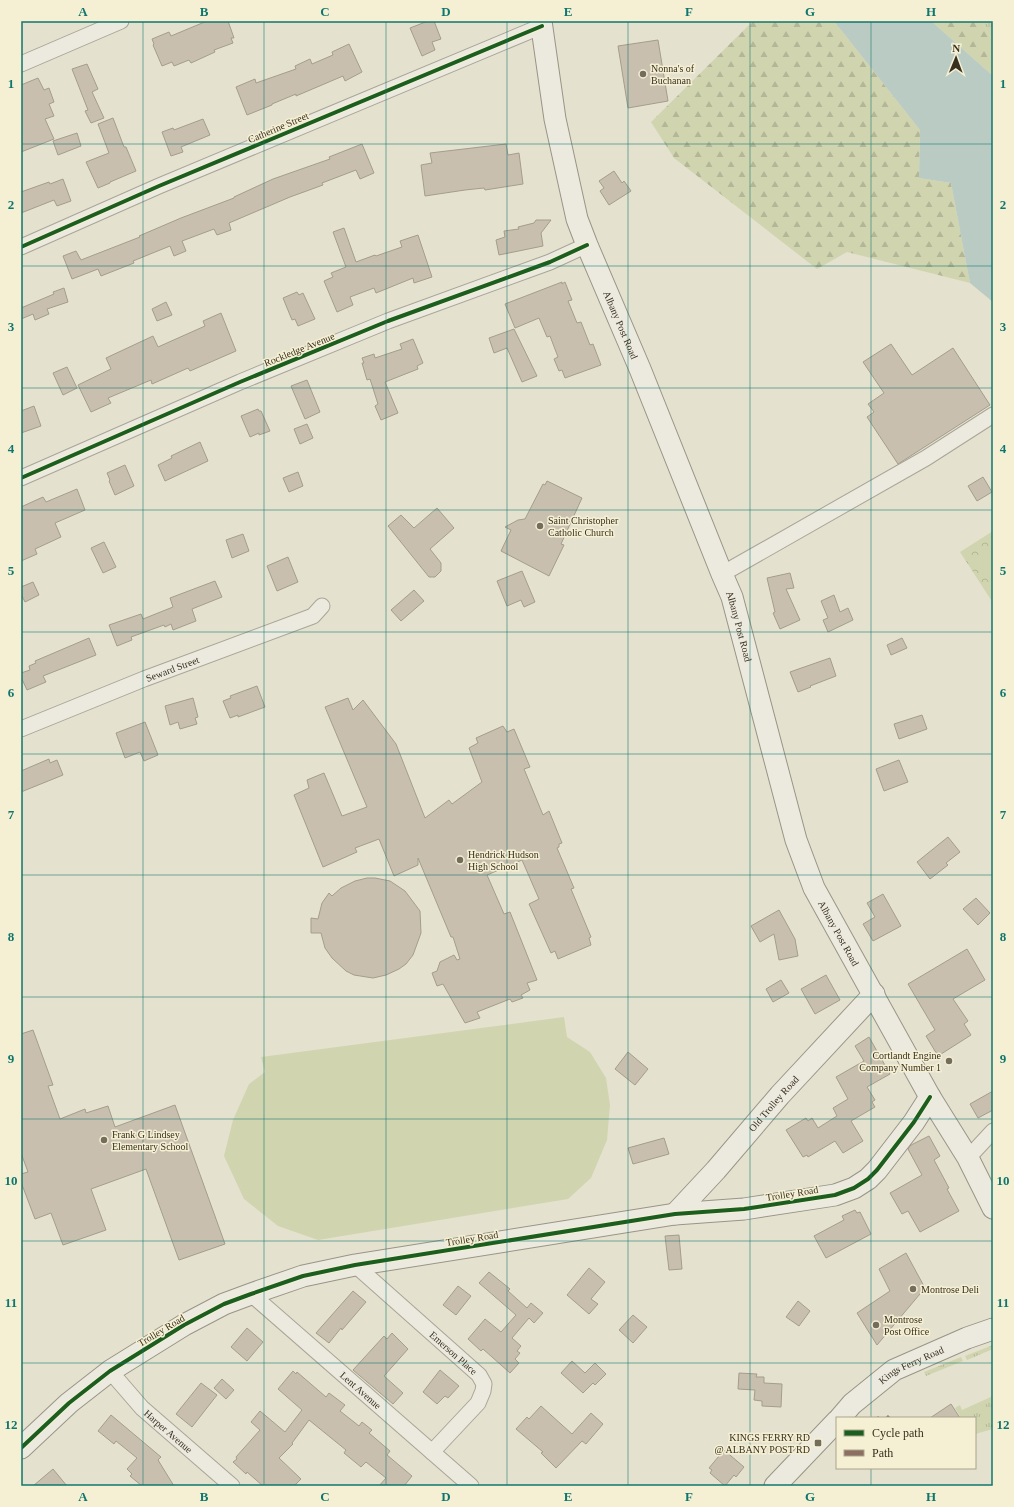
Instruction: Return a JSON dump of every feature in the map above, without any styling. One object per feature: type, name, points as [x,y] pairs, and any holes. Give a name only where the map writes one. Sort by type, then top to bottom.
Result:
[{"type":"street","points":[[21,64],[121,21]]},
{"type":"street","name":"Albany Post Road","points":[[542,23],[555,119],[577,219],[640,369],[732,597],[796,840],[814,888],[930,1097],[968,1158],[993,1208]]},
{"type":"street","name":"Catherine Street","points":[[21,247],[158,186],[542,23]]},
{"type":"street","name":"Rockledge Avenue","points":[[21,478],[306,354],[388,321],[550,262],[587,245]]},
{"type":"street","points":[[722,574],[926,458],[993,415]]},
{"type":"street","name":"Seward Street","points":[[21,729],[144,679],[313,616],[322,606]]},
{"type":"street","name":"Old Trolley Road","points":[[675,1214],[716,1170],[780,1096],[874,994]]},
{"type":"street","name":"Trolley Road","points":[[21,1448],[69,1403],[110,1371],[184,1325],[224,1304],[303,1276],[355,1265],[675,1214],[751,1207],[835,1195],[854,1188],[868,1179],[877,1170],[914,1122],[930,1097]]},
{"type":"street","points":[[968,1158],[993,1131]]},
{"type":"street","name":"Emerson Place","points":[[355,1265],[479,1375],[484,1384],[483,1392],[478,1402],[432,1452]]},
{"type":"street","name":"Lent Avenue","points":[[251,1294],[471,1486]]},
{"type":"street","name":"Kings Ferry Road","points":[[841,1417],[852,1404],[894,1370],[967,1338],[993,1329]]},
{"type":"street","name":"Harper Avenue","points":[[110,1371],[142,1408],[232,1486]]},
{"type":"street","points":[[775,1486],[818,1443],[836,1422]]},
{"type":"green space","points":[[753,21],[834,21],[920,130],[919,178],[951,183],[970,283],[847,252],[817,269],[674,158],[651,122]]},
{"type":"green space","points":[[931,21],[981,21],[993,41],[993,76]]},
{"type":"green space","points":[[981,21],[993,21],[993,41]]},
{"type":"green space","points":[[993,531],[993,603],[960,552]]},
{"type":"green space","points":[[993,551],[993,588],[976,562]]},
{"type":"green space","points":[[564,1017],[567,1037],[590,1052],[606,1078],[610,1105],[607,1140],[591,1178],[568,1199],[318,1240],[278,1226],[244,1199],[224,1156],[233,1120],[249,1084],[265,1072],[261,1057]]},
{"type":"green space","points":[[993,1345],[993,1349],[967,1360],[965,1356]]},
{"type":"green space","points":[[961,1357],[963,1361],[926,1376],[924,1372]]},
{"type":"green space","points":[[993,1396],[993,1429],[976,1434],[976,1417],[960,1417],[955,1408],[960,1405],[962,1410]]},
{"type":"shaded area","points":[[834,21],[931,21],[993,76],[993,302],[970,283],[951,183],[919,178],[920,130]]},
{"type":"building","points":[[207,21],[228,21],[234,38],[231,38],[233,43],[214,50],[215,52],[191,63],[189,60],[174,66],[172,62],[162,66],[152,39],[169,32],[171,36]]},
{"type":"building","points":[[428,21],[434,21],[441,39],[432,42],[435,50],[422,56],[410,28]]},
{"type":"building","name":"Nonna's of Buchanan","points":[[658,40],[668,101],[628,108],[618,46]]},
{"type":"building","points":[[349,44],[362,72],[345,81],[343,76],[247,115],[236,87],[255,79],[256,83],[296,69],[295,66],[310,59],[312,64],[333,55],[332,52]]},
{"type":"building","points":[[87,64],[98,89],[92,92],[104,118],[91,123],[85,111],[88,110],[72,69]]},
{"type":"building","points":[[38,78],[44,90],[49,88],[54,102],[49,104],[54,116],[45,119],[54,139],[21,152],[21,85]]},
{"type":"building","points":[[113,118],[124,147],[126,147],[136,171],[98,188],[86,162],[109,153],[98,124]]},
{"type":"building","points":[[203,119],[210,135],[181,147],[183,152],[171,156],[162,132],[173,128],[174,130]]},
{"type":"building","points":[[77,133],[81,146],[58,155],[53,141]]},
{"type":"building","points":[[362,144],[374,173],[360,179],[356,170],[229,223],[231,230],[217,235],[214,229],[182,241],[186,251],[174,256],[170,246],[133,261],[134,263],[101,276],[98,269],[72,279],[63,256],[76,251],[81,260],[140,237],[139,236],[181,218],[234,198],[273,179],[330,159],[329,157]]},
{"type":"building","points":[[506,144],[508,155],[519,153],[523,184],[485,190],[484,188],[425,196],[421,165],[432,163],[430,153]]},
{"type":"building","points":[[614,171],[622,183],[624,181],[631,191],[609,205],[600,191],[604,188],[599,181]]},
{"type":"building","points":[[63,179],[71,201],[57,206],[54,200],[21,213],[21,192],[49,182],[50,184]]},
{"type":"building","points":[[536,220],[551,220],[541,233],[543,246],[499,255],[496,240],[505,237],[504,231],[519,229],[518,227],[534,223]]},
{"type":"building","points":[[344,228],[356,262],[402,247],[400,241],[418,235],[432,277],[414,283],[413,278],[376,293],[374,288],[350,297],[353,305],[337,312],[324,281],[333,277],[331,273],[346,267],[333,232]]},
{"type":"building","points":[[562,282],[562,284],[565,282],[572,300],[568,301],[577,323],[581,322],[590,345],[593,344],[601,365],[565,378],[562,370],[559,371],[554,359],[558,357],[550,336],[547,337],[539,318],[515,328],[505,304]]},
{"type":"building","points":[[64,288],[68,302],[47,309],[49,314],[35,320],[33,314],[21,319],[21,308],[54,294],[53,292]]},
{"type":"building","points":[[297,292],[299,295],[303,293],[315,319],[298,326],[295,319],[292,320],[283,298]]},
{"type":"building","points":[[166,302],[172,315],[157,321],[152,309]]},
{"type":"building","points":[[221,313],[236,351],[190,371],[188,368],[152,384],[151,380],[108,398],[111,403],[91,412],[78,385],[111,369],[106,358],[153,336],[158,347],[205,326],[203,321]]},
{"type":"building","points":[[514,329],[537,376],[522,382],[507,348],[494,353],[489,338]]},
{"type":"building","points":[[413,339],[423,363],[417,366],[418,369],[385,382],[398,413],[381,420],[375,406],[378,404],[370,379],[367,380],[362,358],[374,354],[375,358],[402,349],[400,344]]},
{"type":"building","points":[[891,344],[912,375],[953,348],[990,405],[898,464],[867,417],[874,412],[868,404],[884,393],[863,362]]},
{"type":"building","points":[[67,367],[77,388],[63,395],[53,373]]},
{"type":"building","points":[[307,380],[320,412],[305,419],[291,386]]},
{"type":"building","points":[[34,406],[41,426],[21,433],[21,411]]},
{"type":"building","points":[[258,409],[261,411],[270,431],[259,435],[259,433],[250,437],[241,416]]},
{"type":"building","points":[[307,424],[313,438],[300,444],[294,429]]},
{"type":"building","points":[[200,442],[208,461],[165,481],[158,465],[172,458],[171,456]]},
{"type":"building","points":[[125,465],[134,486],[115,495],[107,473]]},
{"type":"building","points":[[298,472],[303,486],[289,492],[283,478]]},
{"type":"building","points":[[983,477],[992,492],[977,501],[968,486]]},
{"type":"building","name":"Saint Christopher Catholic Church","points":[[547,481],[582,498],[561,544],[564,545],[549,576],[501,551],[511,530],[505,527],[518,520],[525,519],[543,484],[545,485]]},
{"type":"building","points":[[77,489],[85,510],[55,523],[61,537],[35,549],[37,554],[21,561],[21,507],[43,497],[46,502]]},
{"type":"building","points":[[437,508],[454,528],[430,549],[441,563],[441,571],[435,577],[429,577],[388,526],[401,515],[414,528]]},
{"type":"building","points":[[243,534],[249,551],[232,558],[226,540]]},
{"type":"building","points":[[104,542],[116,567],[103,573],[91,548]]},
{"type":"building","points":[[288,557],[298,582],[277,591],[267,566]]},
{"type":"building","points":[[522,571],[535,602],[524,607],[521,600],[507,606],[497,581]]},
{"type":"building","points":[[790,573],[794,588],[786,589],[800,620],[780,629],[773,613],[775,612],[767,578]]},
{"type":"building","points":[[215,581],[222,597],[192,609],[196,621],[173,630],[171,624],[165,627],[164,625],[131,637],[132,640],[117,646],[109,625],[141,614],[143,619],[173,607],[170,598]]},
{"type":"building","points":[[33,582],[39,595],[25,602],[21,594],[21,587]]},
{"type":"building","points":[[414,590],[424,601],[401,621],[391,610]]},
{"type":"building","points":[[834,595],[840,612],[848,608],[853,620],[828,632],[823,620],[828,618],[821,601]]},
{"type":"building","points":[[89,638],[96,655],[43,676],[46,682],[27,690],[21,677],[21,673],[30,670],[29,666],[36,663],[35,661]]},
{"type":"building","points":[[902,638],[907,648],[891,655],[887,645]]},
{"type":"building","points":[[830,658],[836,676],[798,692],[790,672]]},
{"type":"building","points":[[257,686],[265,707],[238,717],[238,715],[230,718],[223,701],[231,698],[230,696]]},
{"type":"building","points":[[193,698],[198,717],[195,718],[197,724],[180,729],[178,722],[170,725],[165,706]]},
{"type":"building","name":"Hendrick Hudson High School","points":[[348,698],[353,710],[363,700],[396,744],[425,818],[449,800],[452,804],[482,782],[469,748],[478,743],[476,738],[503,726],[507,732],[514,729],[530,767],[524,769],[543,815],[549,811],[562,843],[559,844],[559,847],[557,848],[574,888],[571,889],[591,937],[589,938],[591,945],[558,959],[555,951],[551,953],[529,904],[539,899],[522,860],[487,875],[504,914],[510,912],[537,980],[527,983],[530,990],[521,995],[523,998],[512,1002],[510,999],[477,1012],[480,1018],[465,1023],[443,984],[437,986],[432,973],[437,971],[440,962],[454,955],[457,960],[460,959],[453,937],[451,937],[418,858],[418,865],[394,876],[379,839],[355,848],[357,852],[323,867],[294,795],[309,788],[307,780],[324,773],[342,816],[367,807],[325,707]]},
{"type":"building","points":[[922,715],[927,729],[899,739],[894,724]]},
{"type":"building","points":[[145,722],[158,755],[144,761],[140,752],[125,758],[116,733]]},
{"type":"building","points":[[49,759],[50,763],[57,760],[63,775],[21,792],[21,771]]},
{"type":"building","points":[[899,760],[908,782],[884,791],[876,769]]},
{"type":"building","points":[[948,837],[960,852],[946,863],[948,865],[930,879],[917,862]]},
{"type":"building","points":[[367,878],[390,881],[405,891],[420,911],[421,933],[413,955],[406,964],[399,969],[386,975],[373,978],[354,975],[346,971],[332,958],[325,948],[321,933],[311,933],[311,918],[318,919],[322,903],[329,893],[332,896],[341,888],[355,881]]},
{"type":"building","points":[[883,894],[901,926],[873,941],[863,924],[875,917],[867,903]]},
{"type":"building","points":[[976,898],[990,913],[978,925],[963,909]]},
{"type":"building","points":[[779,910],[795,939],[798,956],[779,960],[774,934],[760,942],[751,926]]},
{"type":"building","points":[[967,949],[985,980],[953,999],[968,1021],[964,1024],[971,1035],[938,1056],[926,1036],[935,1030],[908,984]]},
{"type":"building","points":[[826,975],[840,1000],[815,1014],[801,989]]},
{"type":"building","points":[[781,980],[789,993],[773,1002],[766,989]]},
{"type":"building","name":"Frank G Lindsey Elementary School","points":[[33,1030],[53,1085],[48,1086],[60,1119],[85,1109],[86,1113],[108,1106],[115,1127],[175,1105],[225,1244],[179,1260],[146,1169],[91,1189],[106,1230],[63,1245],[51,1213],[35,1219],[21,1182],[21,1174],[28,1172],[21,1153],[21,1034]]},
{"type":"building","points":[[869,1037],[890,1074],[867,1087],[875,1100],[872,1102],[875,1107],[851,1121],[863,1141],[843,1153],[835,1141],[808,1157],[807,1155],[803,1157],[786,1130],[806,1118],[808,1121],[812,1118],[818,1128],[837,1116],[833,1108],[848,1099],[836,1077],[864,1061],[855,1046]]},
{"type":"building","points":[[628,1052],[648,1069],[635,1085],[615,1069]]},
{"type":"building","points":[[993,1091],[993,1110],[978,1118],[970,1104]]},
{"type":"building","points":[[929,1136],[940,1156],[934,1160],[959,1211],[920,1232],[908,1211],[902,1214],[890,1193],[922,1175],[908,1149],[911,1145]]},
{"type":"building","points":[[664,1138],[669,1154],[633,1164],[628,1148]]},
{"type":"building","points":[[855,1210],[857,1213],[860,1212],[871,1234],[826,1258],[814,1236],[844,1220],[842,1216]]},
{"type":"building","points":[[679,1235],[682,1269],[669,1270],[665,1236]]},
{"type":"building","points":[[906,1253],[925,1288],[877,1345],[857,1313],[890,1291],[879,1269]]},
{"type":"building","points":[[589,1268],[605,1282],[591,1299],[598,1304],[589,1314],[567,1295]]},
{"type":"building","points":[[489,1272],[510,1289],[508,1291],[527,1308],[531,1303],[543,1313],[534,1323],[529,1318],[512,1338],[521,1346],[517,1351],[520,1353],[515,1359],[519,1363],[510,1373],[483,1349],[481,1351],[468,1339],[485,1319],[501,1332],[516,1315],[479,1283]]},
{"type":"building","points":[[458,1286],[471,1296],[456,1315],[443,1305]]},
{"type":"building","points":[[353,1291],[366,1302],[329,1343],[316,1333]]},
{"type":"building","points":[[798,1301],[810,1311],[799,1326],[786,1317]]},
{"type":"building","points":[[633,1315],[647,1327],[633,1343],[619,1330]]},
{"type":"building","points":[[247,1328],[263,1342],[247,1361],[231,1347]]},
{"type":"building","points":[[392,1333],[408,1349],[384,1376],[403,1393],[393,1404],[353,1370],[384,1336],[387,1339]]},
{"type":"building","points":[[572,1361],[585,1373],[595,1363],[606,1374],[595,1385],[593,1383],[583,1393],[561,1373]]},
{"type":"building","points":[[440,1370],[459,1386],[448,1398],[445,1396],[437,1404],[423,1392]]},
{"type":"building","points":[[293,1371],[296,1374],[297,1372],[326,1397],[329,1393],[345,1405],[340,1411],[359,1426],[362,1422],[372,1430],[369,1433],[390,1451],[387,1455],[412,1476],[404,1486],[379,1486],[386,1478],[366,1462],[361,1467],[344,1453],[346,1450],[309,1420],[292,1443],[293,1444],[279,1458],[301,1479],[294,1486],[263,1486],[247,1472],[246,1474],[233,1462],[260,1430],[251,1422],[260,1411],[285,1432],[302,1410],[278,1389]]},
{"type":"building","points":[[739,1373],[757,1374],[756,1377],[764,1377],[764,1383],[782,1384],[781,1407],[762,1406],[762,1401],[754,1400],[755,1390],[738,1389]]},
{"type":"building","points":[[222,1379],[234,1390],[226,1399],[214,1388]]},
{"type":"building","points":[[201,1383],[217,1395],[192,1427],[176,1414]]},
{"type":"building","points":[[951,1404],[959,1417],[932,1417]]},
{"type":"building","points":[[541,1406],[572,1434],[591,1413],[603,1424],[586,1444],[582,1441],[556,1468],[541,1453],[543,1452],[516,1429],[527,1417],[529,1419]]},
{"type":"building","points":[[111,1415],[161,1457],[158,1460],[174,1486],[142,1486],[130,1476],[132,1474],[127,1469],[137,1458],[116,1441],[114,1444],[98,1431]]},
{"type":"building","points":[[724,1450],[744,1467],[736,1477],[734,1475],[725,1486],[710,1473],[712,1470],[709,1468]]},
{"type":"building","points":[[53,1469],[67,1486],[33,1486]]},
{"type":"cycle path","points":[[21,247],[159,186],[542,26]]},
{"type":"cycle path","points":[[21,478],[240,382],[388,321],[550,262],[587,245]]},
{"type":"cycle path","points":[[21,1448],[69,1403],[110,1371],[184,1325],[224,1304],[303,1276],[355,1265],[675,1214],[744,1209],[835,1195],[854,1188],[868,1179],[877,1170],[914,1122],[930,1097]]},
{"type":"place","name":"Nonna's of Buchanan","points":[[643,74]]},
{"type":"place","name":"Saint Christopher Catholic Church","points":[[540,526]]},
{"type":"place","name":"Hendrick Hudson High School","points":[[460,860]]},
{"type":"place","name":"Cortlandt Engine Company Number 1","points":[[949,1061]]},
{"type":"place","name":"Frank G Lindsey Elementary School","points":[[104,1140]]},
{"type":"place","name":"Montrose Deli","points":[[913,1289]]},
{"type":"place","name":"Montrose Post Office","points":[[876,1325]]},
{"type":"place","name":"KINGS FERRY RD @ ALBANY POST RD","points":[[818,1443]]}]
